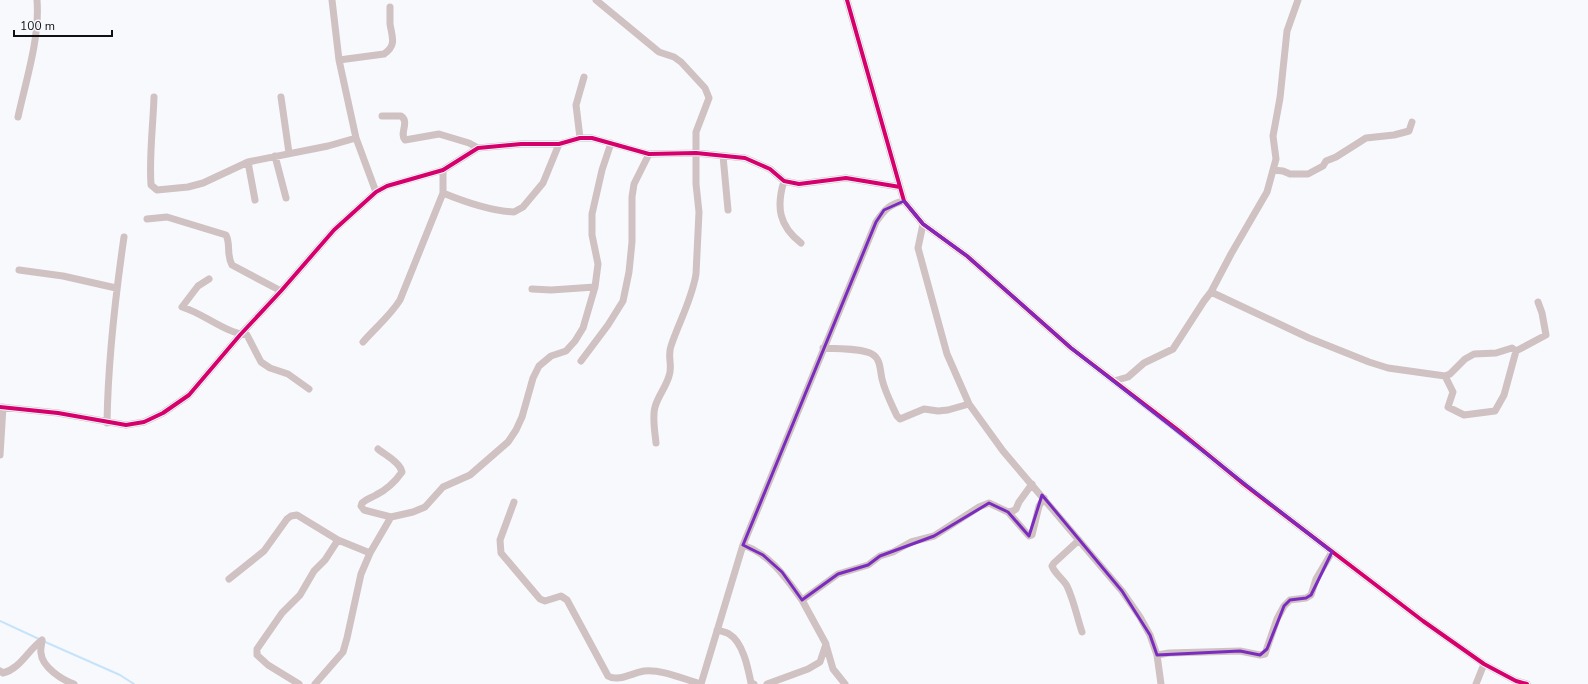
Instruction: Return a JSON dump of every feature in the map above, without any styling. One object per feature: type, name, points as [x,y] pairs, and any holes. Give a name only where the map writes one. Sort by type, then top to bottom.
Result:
[{"type":"street","points":[[18,118],[35,38],[38,16],[36,0]]},
{"type":"street","points":[[332,0],[340,60],[356,138],[376,192]]},
{"type":"street","points":[[596,0],[659,52],[674,57],[681,62],[705,88],[709,98],[697,127],[696,184],[699,212],[695,283],[670,347],[670,375],[655,408],[656,443]]},
{"type":"street","points":[[847,0],[904,201],[922,224],[967,256],[1071,348],[1332,552],[1423,621],[1484,664],[1527,684]]},
{"type":"street","points":[[1114,381],[1128,376],[1144,363],[1173,349],[1204,300],[1211,292],[1230,254],[1267,192],[1276,159],[1273,136],[1280,98],[1287,31],[1298,0]]},
{"type":"street","points":[[340,60],[384,54],[390,50],[393,37],[390,22],[390,7]]},
{"type":"street","points":[[580,138],[576,105],[584,77]]},
{"type":"street","points":[[154,97],[153,132],[150,152],[151,185],[157,190],[203,183],[248,162],[328,146],[356,138]]},
{"type":"street","points":[[281,97],[290,153]]},
{"type":"street","points":[[382,116],[392,115],[404,117],[403,136],[405,140],[439,134],[469,143],[478,148]]},
{"type":"street","points":[[1273,170],[1283,171],[1290,174],[1308,174],[1323,166],[1326,161],[1336,157],[1362,140],[1371,137],[1394,135],[1409,131],[1412,122]]},
{"type":"street","points":[[0,455],[2,407],[58,413],[126,425],[144,422],[163,413],[189,395],[241,334],[334,230],[376,192],[387,186],[443,170],[478,148],[521,144],[559,144],[580,138],[592,138],[649,154],[696,153],[745,158],[770,168],[784,181],[799,184],[846,178],[900,187]]},
{"type":"street","points":[[378,449],[397,464],[401,468],[402,472],[394,482],[377,495],[366,499],[362,503],[362,506],[364,510],[391,518],[425,507],[443,487],[470,475],[508,442],[522,417],[533,378],[539,366],[551,356],[566,351],[575,341],[583,328],[596,287],[598,264],[592,235],[592,214],[602,170],[611,143]]},
{"type":"street","points":[[443,192],[460,200],[514,212],[523,207],[543,183],[559,144]]},
{"type":"street","points":[[581,361],[608,325],[623,301],[629,272],[632,242],[632,197],[634,184],[649,154]]},
{"type":"street","points":[[275,156],[286,198]]},
{"type":"street","points":[[723,156],[728,210]]},
{"type":"street","points":[[248,162],[255,200]]},
{"type":"street","points":[[364,342],[400,300],[443,192],[443,170]]},
{"type":"street","points":[[784,181],[780,205],[782,219],[790,235],[801,243]]},
{"type":"street","points":[[514,502],[500,540],[502,556],[540,600],[545,601],[561,596],[567,600],[608,676],[613,678],[644,671],[661,672],[701,684],[716,630],[743,545],[823,348],[876,222],[884,210],[895,203],[904,201]]},
{"type":"street","points":[[147,219],[167,217],[226,235],[228,239],[228,258],[232,265],[281,291]]},
{"type":"street","points":[[922,224],[918,248],[948,354],[969,404],[1003,451],[1122,591],[1140,617],[1150,635],[1158,655],[1161,684]]},
{"type":"street","points":[[107,422],[108,384],[116,288],[124,238]]},
{"type":"street","points":[[19,270],[63,276],[116,288]]},
{"type":"street","points":[[209,279],[198,286],[182,307],[194,310],[215,324],[236,334],[247,335],[261,362],[270,368],[288,374],[309,389]]},
{"type":"street","points":[[532,289],[551,290],[596,287]]},
{"type":"street","points":[[1211,292],[1309,338],[1388,368],[1445,376],[1450,374],[1465,359],[1474,354],[1496,353],[1512,348],[1516,351]]},
{"type":"street","points":[[1445,376],[1453,392],[1448,407],[1464,415],[1495,411],[1504,395],[1516,351],[1546,335],[1542,313],[1538,302]]},
{"type":"street","points":[[823,348],[864,351],[876,356],[879,362],[882,380],[897,416],[900,419],[924,409],[938,411],[948,410],[969,404]]},
{"type":"street","points":[[1008,512],[1016,509],[1019,502],[1032,484]]},
{"type":"street","points":[[802,600],[838,574],[868,565],[880,556],[893,552],[911,542],[934,536],[979,507],[989,503],[1008,512],[1029,536],[1032,535],[1039,506],[1044,498]]},
{"type":"street","points":[[229,579],[264,551],[287,519],[291,516],[297,515],[338,540],[370,553]]},
{"type":"street","points":[[315,684],[343,652],[360,574],[370,553],[391,518]]},
{"type":"street","points":[[299,684],[268,665],[257,656],[257,649],[282,613],[300,595],[314,571],[325,560],[338,540]]},
{"type":"street","points":[[1079,540],[1052,566],[1053,571],[1066,585],[1074,604],[1082,632]]},
{"type":"street","points":[[743,545],[752,548],[763,555],[782,572],[802,600],[826,644],[833,669],[845,684]]},
{"type":"street","points":[[1158,655],[1240,651],[1260,655],[1265,654],[1277,619],[1284,606],[1290,600],[1306,598],[1311,594],[1316,579],[1332,552]]},
{"type":"street","points":[[716,630],[728,633],[735,640],[742,651],[751,683],[754,684]]},
{"type":"street","points":[[0,671],[3,673],[11,671],[42,640],[41,654],[45,664],[69,683]]},
{"type":"street","points":[[767,684],[808,669],[820,662],[826,644]]},
{"type":"street","points":[[1476,684],[1484,664]]},
{"type":"highlighted area","points":[[904,201],[923,224],[967,256],[1071,348],[1332,552],[1311,595],[1306,598],[1290,600],[1284,606],[1267,649],[1260,655],[1240,651],[1157,655],[1150,635],[1122,591],[1042,495],[1029,536],[1008,512],[989,503],[934,536],[880,556],[868,565],[838,574],[802,600],[782,572],[763,555],[743,545],[876,222],[884,210]]},
{"type":"waterway","points":[[0,621],[39,639]]},
{"type":"waterway","points":[[43,641],[120,675],[134,684]]},
{"type":"cycle path","points":[[847,0],[904,201],[923,224],[967,256],[1071,348],[1178,430],[1245,485],[1423,621],[1484,664],[1516,681],[1527,684]]},
{"type":"cycle path","points":[[0,407],[58,413],[126,425],[144,422],[163,413],[189,395],[240,335],[334,230],[376,192],[387,186],[443,170],[478,148],[521,144],[559,144],[580,138],[592,138],[649,154],[696,153],[745,158],[770,169],[784,181],[799,184],[846,178],[900,187]]}]
